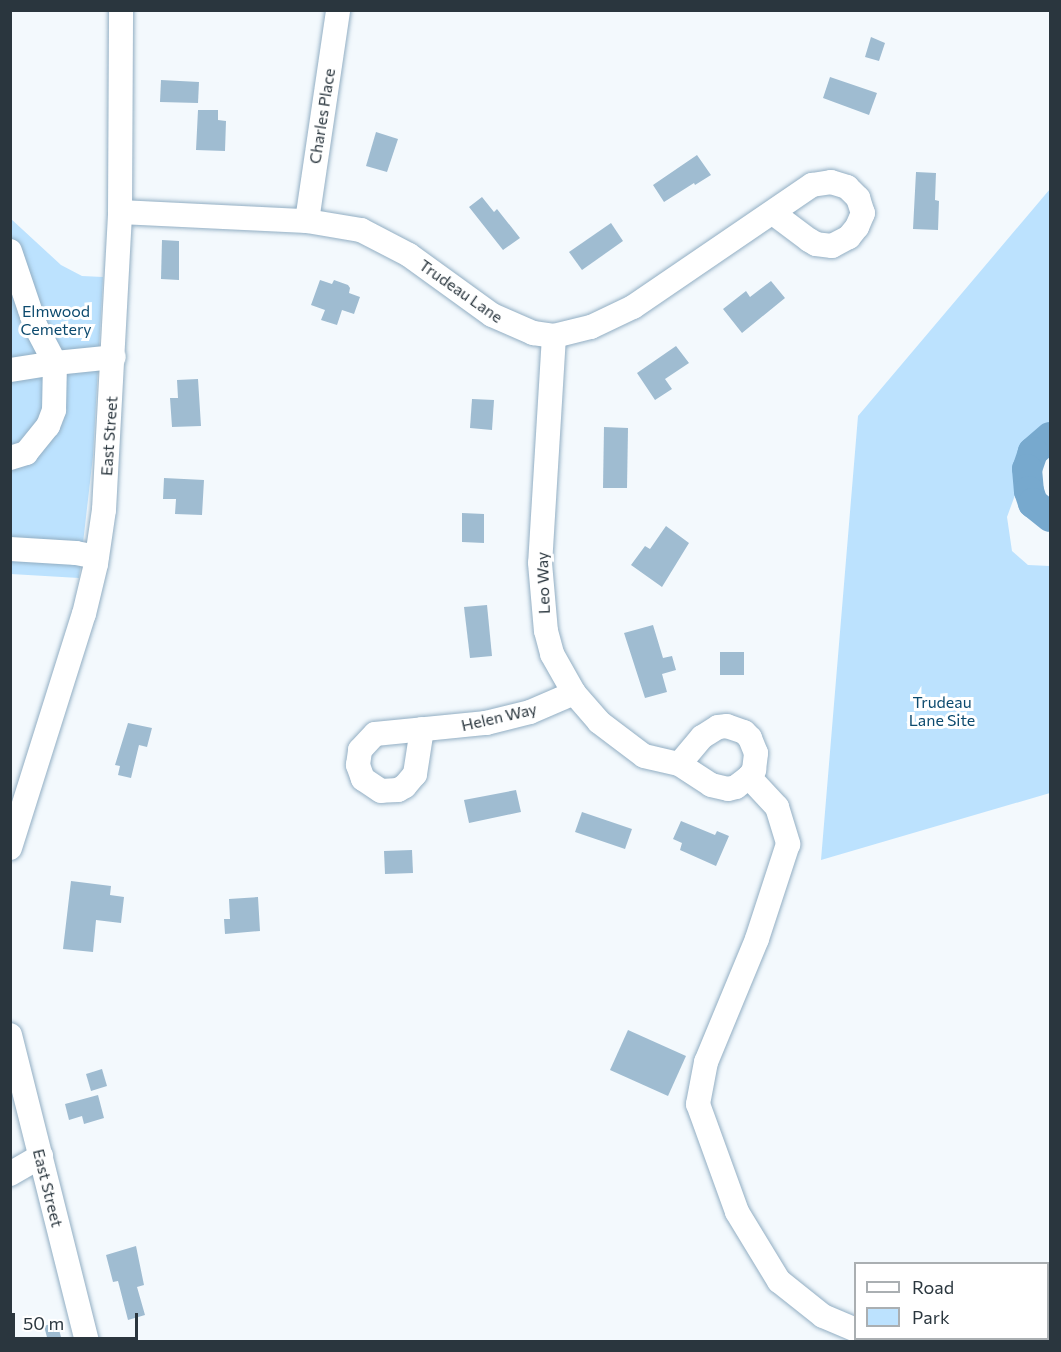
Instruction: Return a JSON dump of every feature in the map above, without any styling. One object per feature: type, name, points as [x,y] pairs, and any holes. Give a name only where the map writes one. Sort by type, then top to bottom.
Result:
[{"type":"street","name":"East Street","points":[[10,848],[77,636],[97,557],[106,485],[114,357],[120,212],[121,10]]},
{"type":"street","name":"Charles Place","points":[[307,221],[338,10]]},
{"type":"street","name":"Trudeau Lane","points":[[120,212],[307,221],[352,228],[386,241],[492,315],[533,333],[554,336],[591,327],[633,307],[773,213]]},
{"type":"street","points":[[10,251],[16,286],[55,363],[54,410],[48,426],[33,447],[12,464]]},
{"type":"street","name":"Leo Way","points":[[554,336],[540,563],[540,590],[552,654],[574,693],[599,722],[633,749],[655,760],[679,764],[720,788],[736,787],[749,777]]},
{"type":"street","points":[[10,370],[114,357]]},
{"type":"street","points":[[10,549],[76,553],[97,557]]},
{"type":"street","name":"Helen Way","points":[[422,729],[512,717],[551,704],[574,693]]},
{"type":"street","points":[[679,764],[709,731],[727,726],[744,732],[754,745],[756,762],[749,777],[777,807],[788,844],[757,939],[706,1062],[698,1104],[737,1212],[779,1281],[823,1316],[854,1330]]},
{"type":"street","name":"East Street","points":[[10,1035],[87,1341]]},
{"type":"street","points":[[10,1174],[41,1156]]},
{"type":"green space","name":"Trudeau Lane Site","points":[[1050,189],[1050,433],[1026,465],[1007,517],[1012,551],[1028,565],[1050,566],[1050,793],[821,860],[858,416]]},
{"type":"green space","name":"Elmwood Cemetery","points":[[10,218],[61,265],[82,276],[103,277],[93,456],[79,578],[11,574]]},
{"type":"building","points":[[871,37],[885,43],[879,61],[865,57]]},
{"type":"building","points":[[830,77],[877,93],[869,115],[823,98]]},
{"type":"building","points":[[161,80],[199,82],[198,103],[160,102]]},
{"type":"building","points":[[198,110],[218,110],[218,120],[226,121],[225,151],[196,150]]},
{"type":"building","points":[[376,132],[398,139],[387,172],[366,166]]},
{"type":"building","points":[[697,155],[711,175],[664,202],[653,185]]},
{"type":"building","points":[[916,172],[936,173],[935,200],[939,201],[938,230],[913,229]]},
{"type":"building","points":[[482,197],[494,212],[497,209],[520,238],[503,250],[469,207]]},
{"type":"building","points":[[611,223],[623,241],[582,270],[569,252]]},
{"type":"building","points":[[162,240],[179,241],[179,280],[161,279]]},
{"type":"building","points":[[320,280],[332,284],[334,280],[348,285],[349,293],[360,297],[354,314],[342,310],[337,325],[321,320],[325,310],[311,305]]},
{"type":"building","points":[[771,281],[785,298],[742,333],[723,309],[746,291],[750,297]]},
{"type":"building","points":[[676,346],[689,363],[665,379],[672,389],[655,400],[637,373]]},
{"type":"building","points":[[198,379],[201,426],[172,427],[170,398],[178,398],[177,380]]},
{"type":"building","points":[[472,399],[494,400],[492,430],[470,428]]},
{"type":"building","points":[[604,427],[628,428],[627,488],[603,488]]},
{"type":"building","points":[[164,478],[204,480],[202,515],[175,514],[176,499],[163,499]]},
{"type":"building","points":[[462,513],[484,514],[484,543],[462,542]]},
{"type":"building","points":[[666,526],[689,543],[662,587],[631,565],[645,546],[650,549]]},
{"type":"building","points":[[487,605],[492,656],[470,658],[464,607]]},
{"type":"building","points":[[653,625],[663,658],[672,656],[676,670],[662,674],[667,692],[645,698],[624,633]]},
{"type":"building","points":[[720,652],[744,652],[744,675],[720,675]]},
{"type":"building","points":[[128,723],[152,728],[147,747],[139,745],[131,778],[118,775],[120,766],[115,765]]},
{"type":"building","points":[[516,790],[521,812],[469,823],[464,800]]},
{"type":"building","points":[[582,812],[632,829],[625,849],[575,832]]},
{"type":"building","points":[[681,821],[715,835],[717,831],[729,836],[716,866],[680,850],[682,843],[673,839]]},
{"type":"building","points":[[412,850],[413,873],[385,874],[384,851]]},
{"type":"building","points":[[71,881],[111,886],[110,895],[124,897],[121,923],[96,920],[93,952],[63,949]]},
{"type":"building","points":[[258,897],[260,931],[225,934],[224,919],[230,919],[229,899]]},
{"type":"building","points":[[628,1030],[686,1056],[668,1096],[610,1070]]},
{"type":"building","points":[[102,1069],[107,1086],[91,1091],[86,1074]]},
{"type":"building","points":[[98,1095],[104,1118],[84,1124],[82,1116],[69,1120],[65,1104]]},
{"type":"building","points":[[136,1246],[144,1285],[137,1287],[145,1315],[128,1320],[118,1281],[113,1282],[106,1255]]},
{"type":"building","points":[[57,1322],[62,1341],[48,1341],[44,1326]]},
{"type":"waterway","points":[[1050,437],[1033,452],[1027,469],[1029,491],[1033,503],[1050,517]]}]
